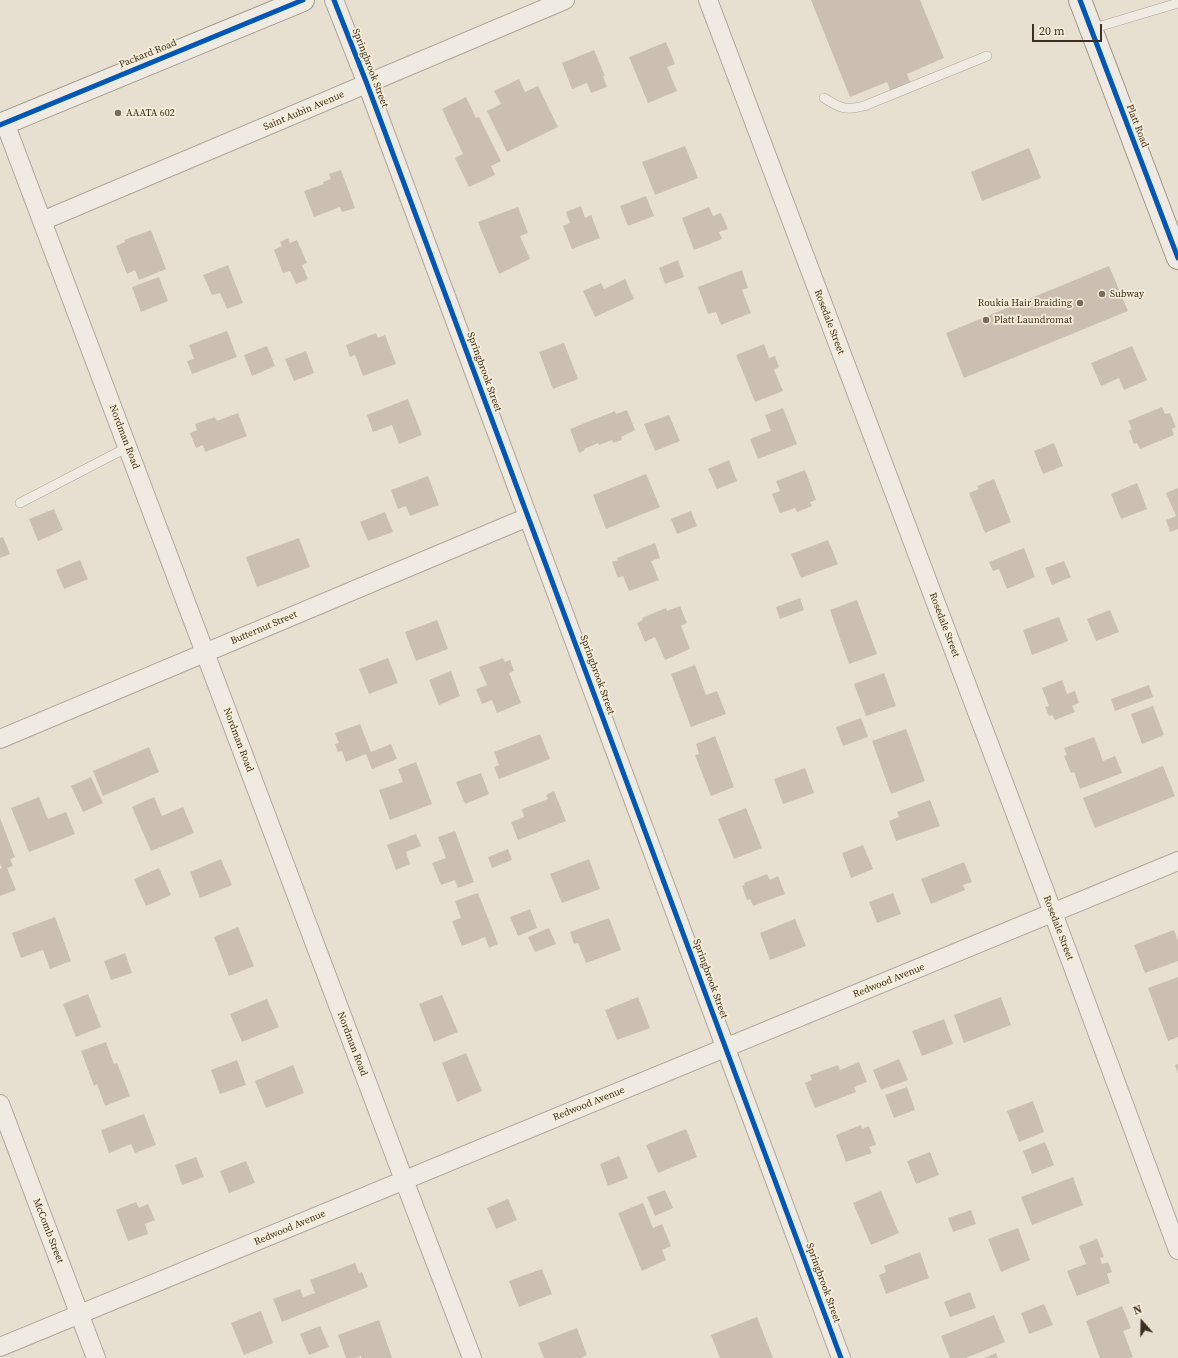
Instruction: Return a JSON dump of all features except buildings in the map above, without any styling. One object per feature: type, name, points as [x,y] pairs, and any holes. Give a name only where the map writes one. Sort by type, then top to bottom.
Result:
[{"type":"main road","name":"Packard Road","points":[[2,124],[304,0]]},
{"type":"main road","name":"Platt Road","points":[[1080,0],[1176,247]]},
{"type":"street","name":"Springbrook Street","points":[[334,0],[367,84],[841,1358]]},
{"type":"street","name":"Saint Aubin Avenue","points":[[42,221],[565,0]]},
{"type":"street","name":"Rosedale Street","points":[[708,0],[1053,913],[1178,1250]]},
{"type":"street","name":"Nordman Road","points":[[2,124],[42,221],[472,1358]]},
{"type":"street","name":"Butternut Street","points":[[0,739],[528,517]]},
{"type":"street","name":"Redwood Avenue","points":[[0,1347],[1178,861]]},
{"type":"street","name":"McComb Street","points":[[0,1104],[96,1358]]},
{"type":"lane","points":[[1091,29],[1178,3]]},
{"type":"lane","points":[[824,98],[842,108],[852,109],[864,106],[987,56]]},
{"type":"lane","points":[[20,503],[128,448]]},
{"type":"cycle path","points":[[0,125],[303,0]]},
{"type":"cycle path","points":[[334,0],[367,84],[841,1358]]},
{"type":"cycle path","points":[[1080,0],[1178,258]]},
{"type":"place","name":"AAATA 602","points":[[118,113]]},
{"type":"place","name":"Subway","points":[[1102,294]]},
{"type":"place","name":"Roukia Hair Braiding","points":[[1080,303]]},
{"type":"place","name":"Platt Laundromat","points":[[986,320]]}]
